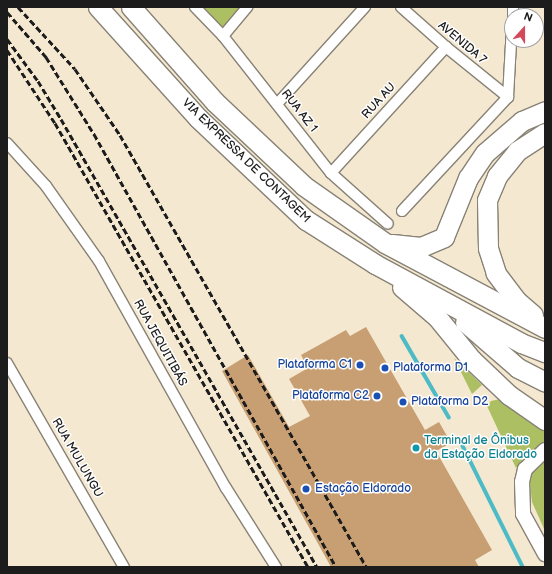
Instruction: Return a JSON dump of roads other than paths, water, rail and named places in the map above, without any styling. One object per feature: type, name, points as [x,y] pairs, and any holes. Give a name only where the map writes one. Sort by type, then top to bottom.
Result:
[{"type":"highway","name":"VIA EXPRESSA DE CONTAGEM","points":[[98,7],[198,118],[294,210],[375,264],[521,343],[545,352]]},
{"type":"highway","name":"VIA EXPRESSA DE CONTAGEM","points":[[131,7],[215,102],[298,181],[385,243],[545,326]]},
{"type":"highway","points":[[385,243],[422,247],[444,237],[468,178],[486,153],[522,121],[545,111]]},
{"type":"highway","points":[[545,133],[516,151],[497,176],[487,200],[486,223],[488,248],[496,273],[516,300],[545,326]]},
{"type":"highway","points":[[375,264],[437,317],[472,360],[509,394],[545,420]]},
{"type":"highway","points":[[437,297],[518,368],[545,382]]},
{"type":"main road","points":[[545,450],[525,469],[522,482],[523,514],[545,554]]},
{"type":"street","name":"RUA AZ 1","points":[[195,7],[223,36],[331,173],[388,224]]},
{"type":"street","points":[[223,36],[247,7]]},
{"type":"street","points":[[277,104],[365,7]]},
{"type":"street","name":"AVENIDA 7","points":[[401,7],[446,48],[508,97]]},
{"type":"street","name":"RUA AU","points":[[331,173],[446,48]]},
{"type":"street","points":[[402,211],[508,97],[511,48]]},
{"type":"street","name":"RUA JEQUITIBÁS","points":[[7,143],[46,186],[99,261],[226,488],[276,567]]},
{"type":"street","name":"RUA MULUNGU","points":[[7,363],[124,567]]},
{"type":"waterway","points":[[402,336],[449,417]]},
{"type":"waterway","points":[[461,442],[523,567]]},
{"type":"railway","points":[[18,7],[75,69],[120,135],[366,567]]},
{"type":"railway","points":[[7,12],[46,57],[94,134],[336,567]]},
{"type":"railway","points":[[7,39],[38,81],[61,119],[317,567]]},
{"type":"railway","points":[[7,50],[55,123],[308,567]]},
{"type":"place","name":"Plataforma C1","points":[[360,365]]},
{"type":"place","name":"Plataforma D1","points":[[385,368]]},
{"type":"place","name":"Plataforma C2","points":[[377,396]]},
{"type":"place","name":"Plataforma D2","points":[[403,402]]},
{"type":"place","name":"Terminal de Ônibus da Estação Eldorado","points":[[416,448]]},
{"type":"place","name":"Estação Eldorado","points":[[306,489]]}]
